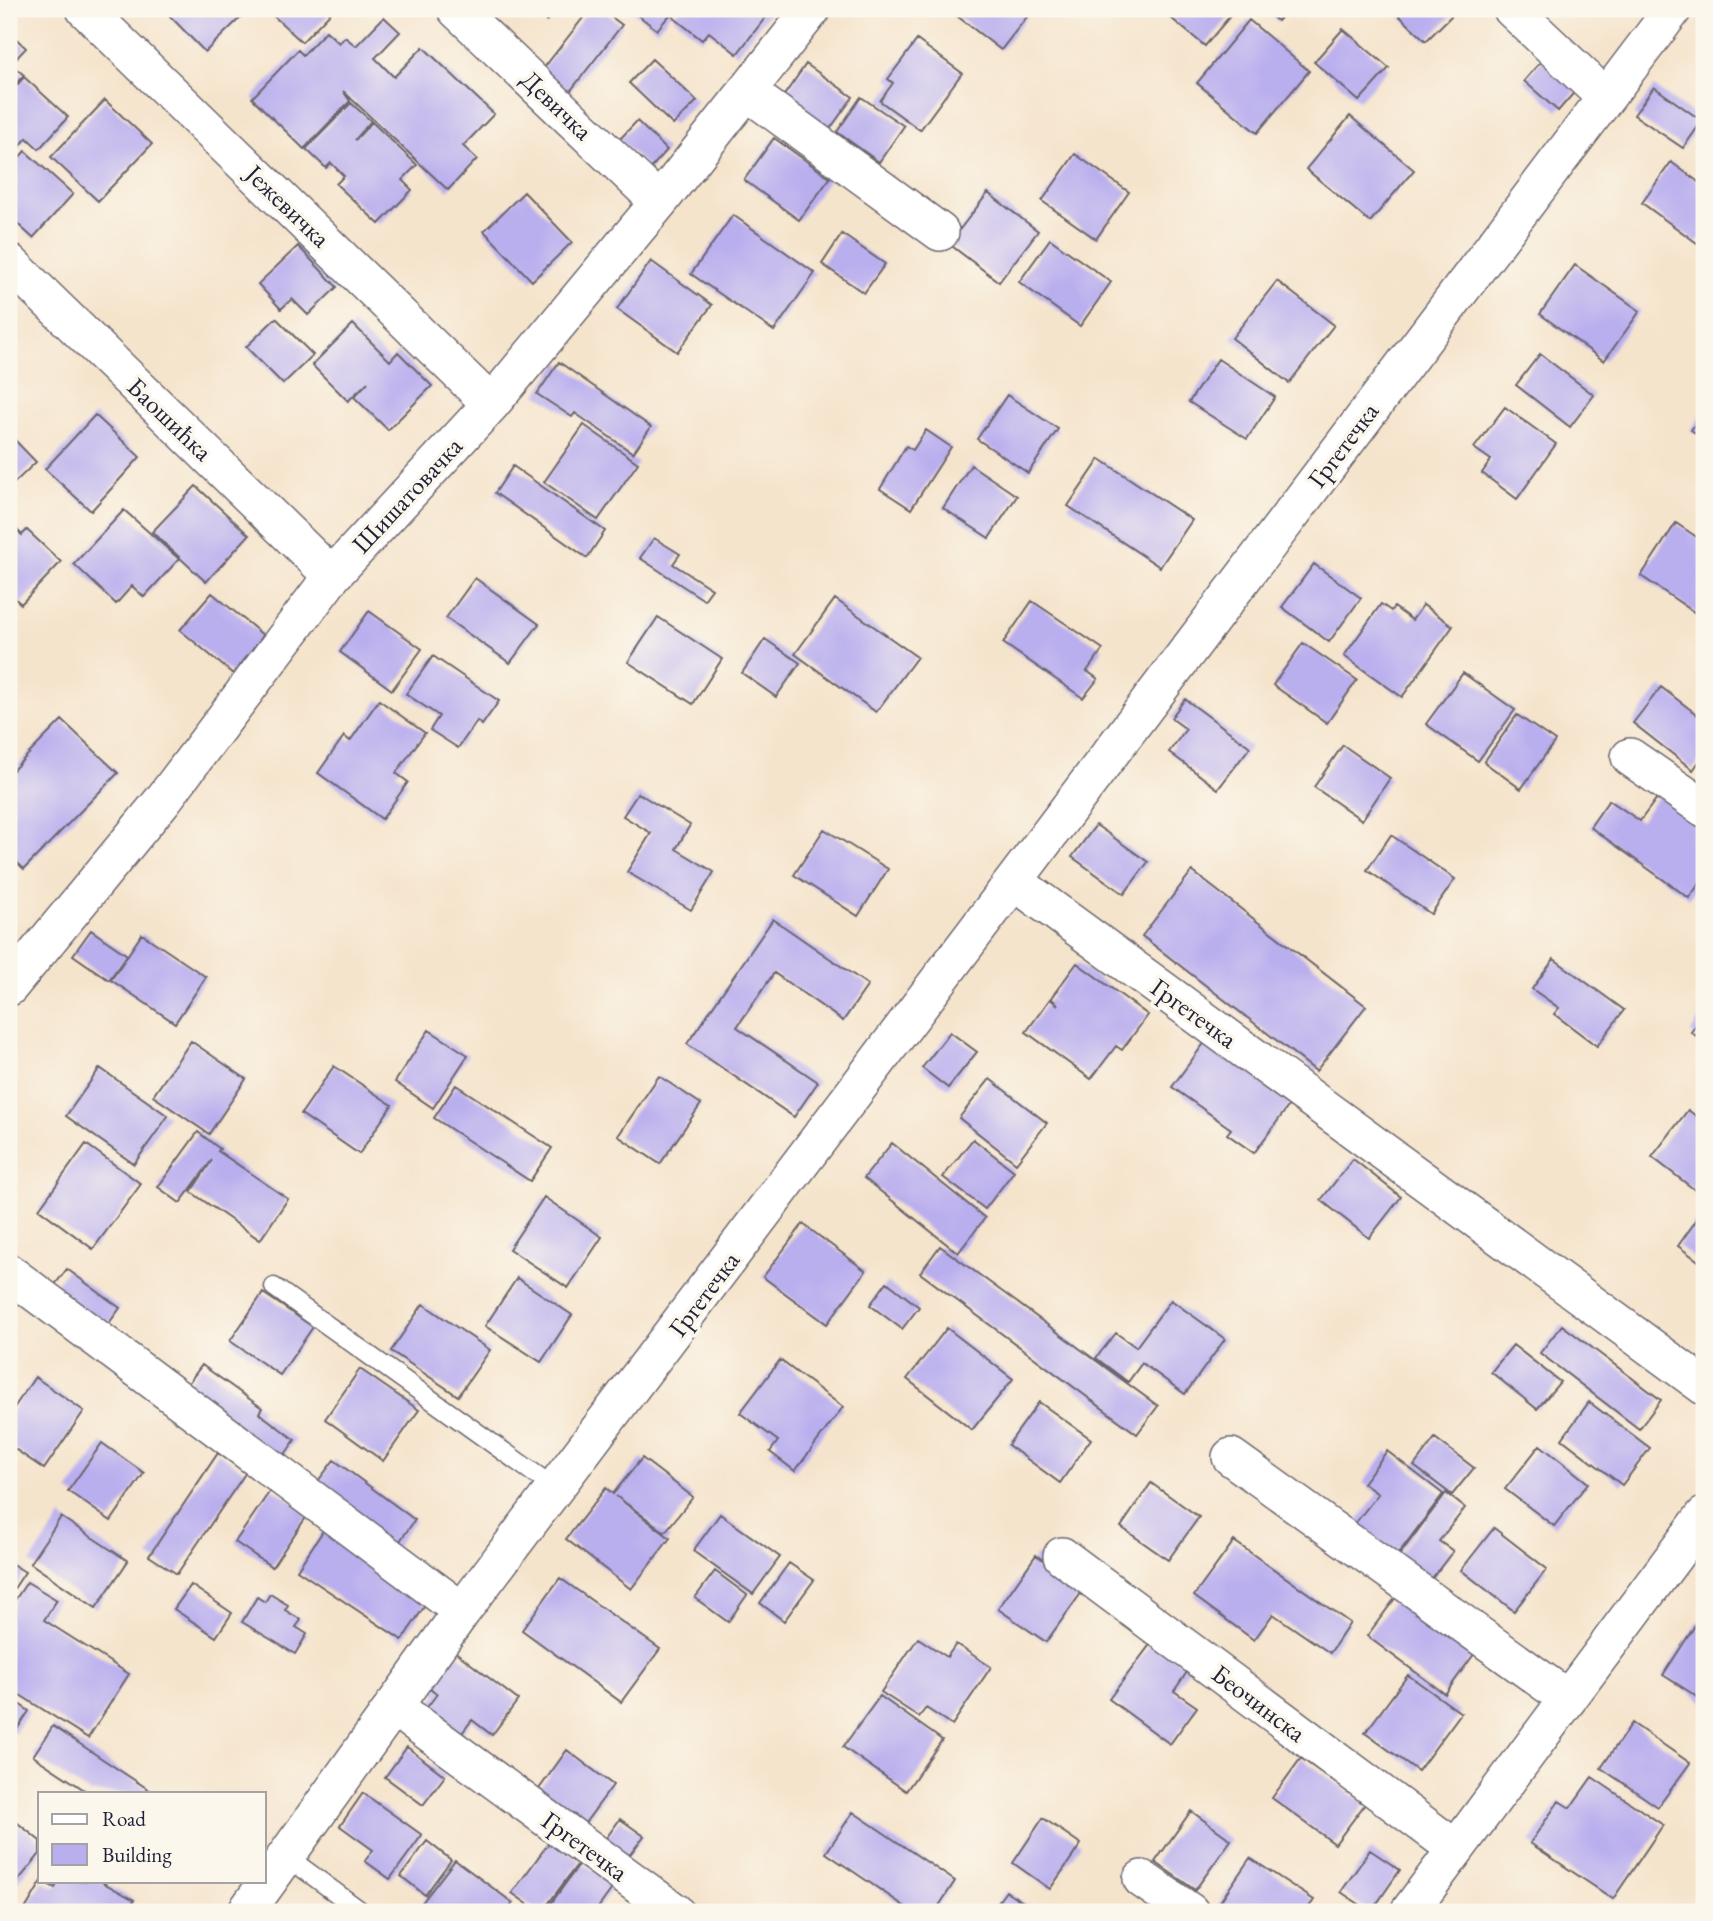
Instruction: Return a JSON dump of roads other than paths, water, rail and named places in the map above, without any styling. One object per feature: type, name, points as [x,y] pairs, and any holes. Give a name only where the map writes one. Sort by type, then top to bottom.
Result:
[{"type":"street","name":"Јежевичка","points":[[85,9],[491,404]]},
{"type":"street","name":"Девичка","points":[[456,9],[659,202]]},
{"type":"street","name":"Шишатовачка","points":[[9,987],[163,800],[332,576],[491,404],[659,202],[812,9]]},
{"type":"street","points":[[1512,9],[1605,97]]},
{"type":"street","name":"Гргетечка","points":[[246,1912],[462,1611],[1673,9]]},
{"type":"street","points":[[747,91],[940,232]]},
{"type":"street","name":"Баошићка","points":[[9,262],[332,576]]},
{"type":"street","points":[[1630,757],[1704,808]]},
{"type":"street","name":"Гргетечка","points":[[1015,882],[1704,1386]]},
{"type":"street","points":[[9,1273],[462,1611]]},
{"type":"street","points":[[1231,1457],[1568,1699]]},
{"type":"street","points":[[1409,1912],[1704,1516]]},
{"type":"street","name":"Беочинска","points":[[1062,1556],[1456,1849]]},
{"type":"street","name":"Гргетечка","points":[[393,1706],[674,1912]]},
{"type":"street","points":[[1142,1879],[1190,1912]]},
{"type":"lane","points":[[274,1287],[556,1489]]},
{"type":"lane","points":[[286,1856],[362,1912]]}]
